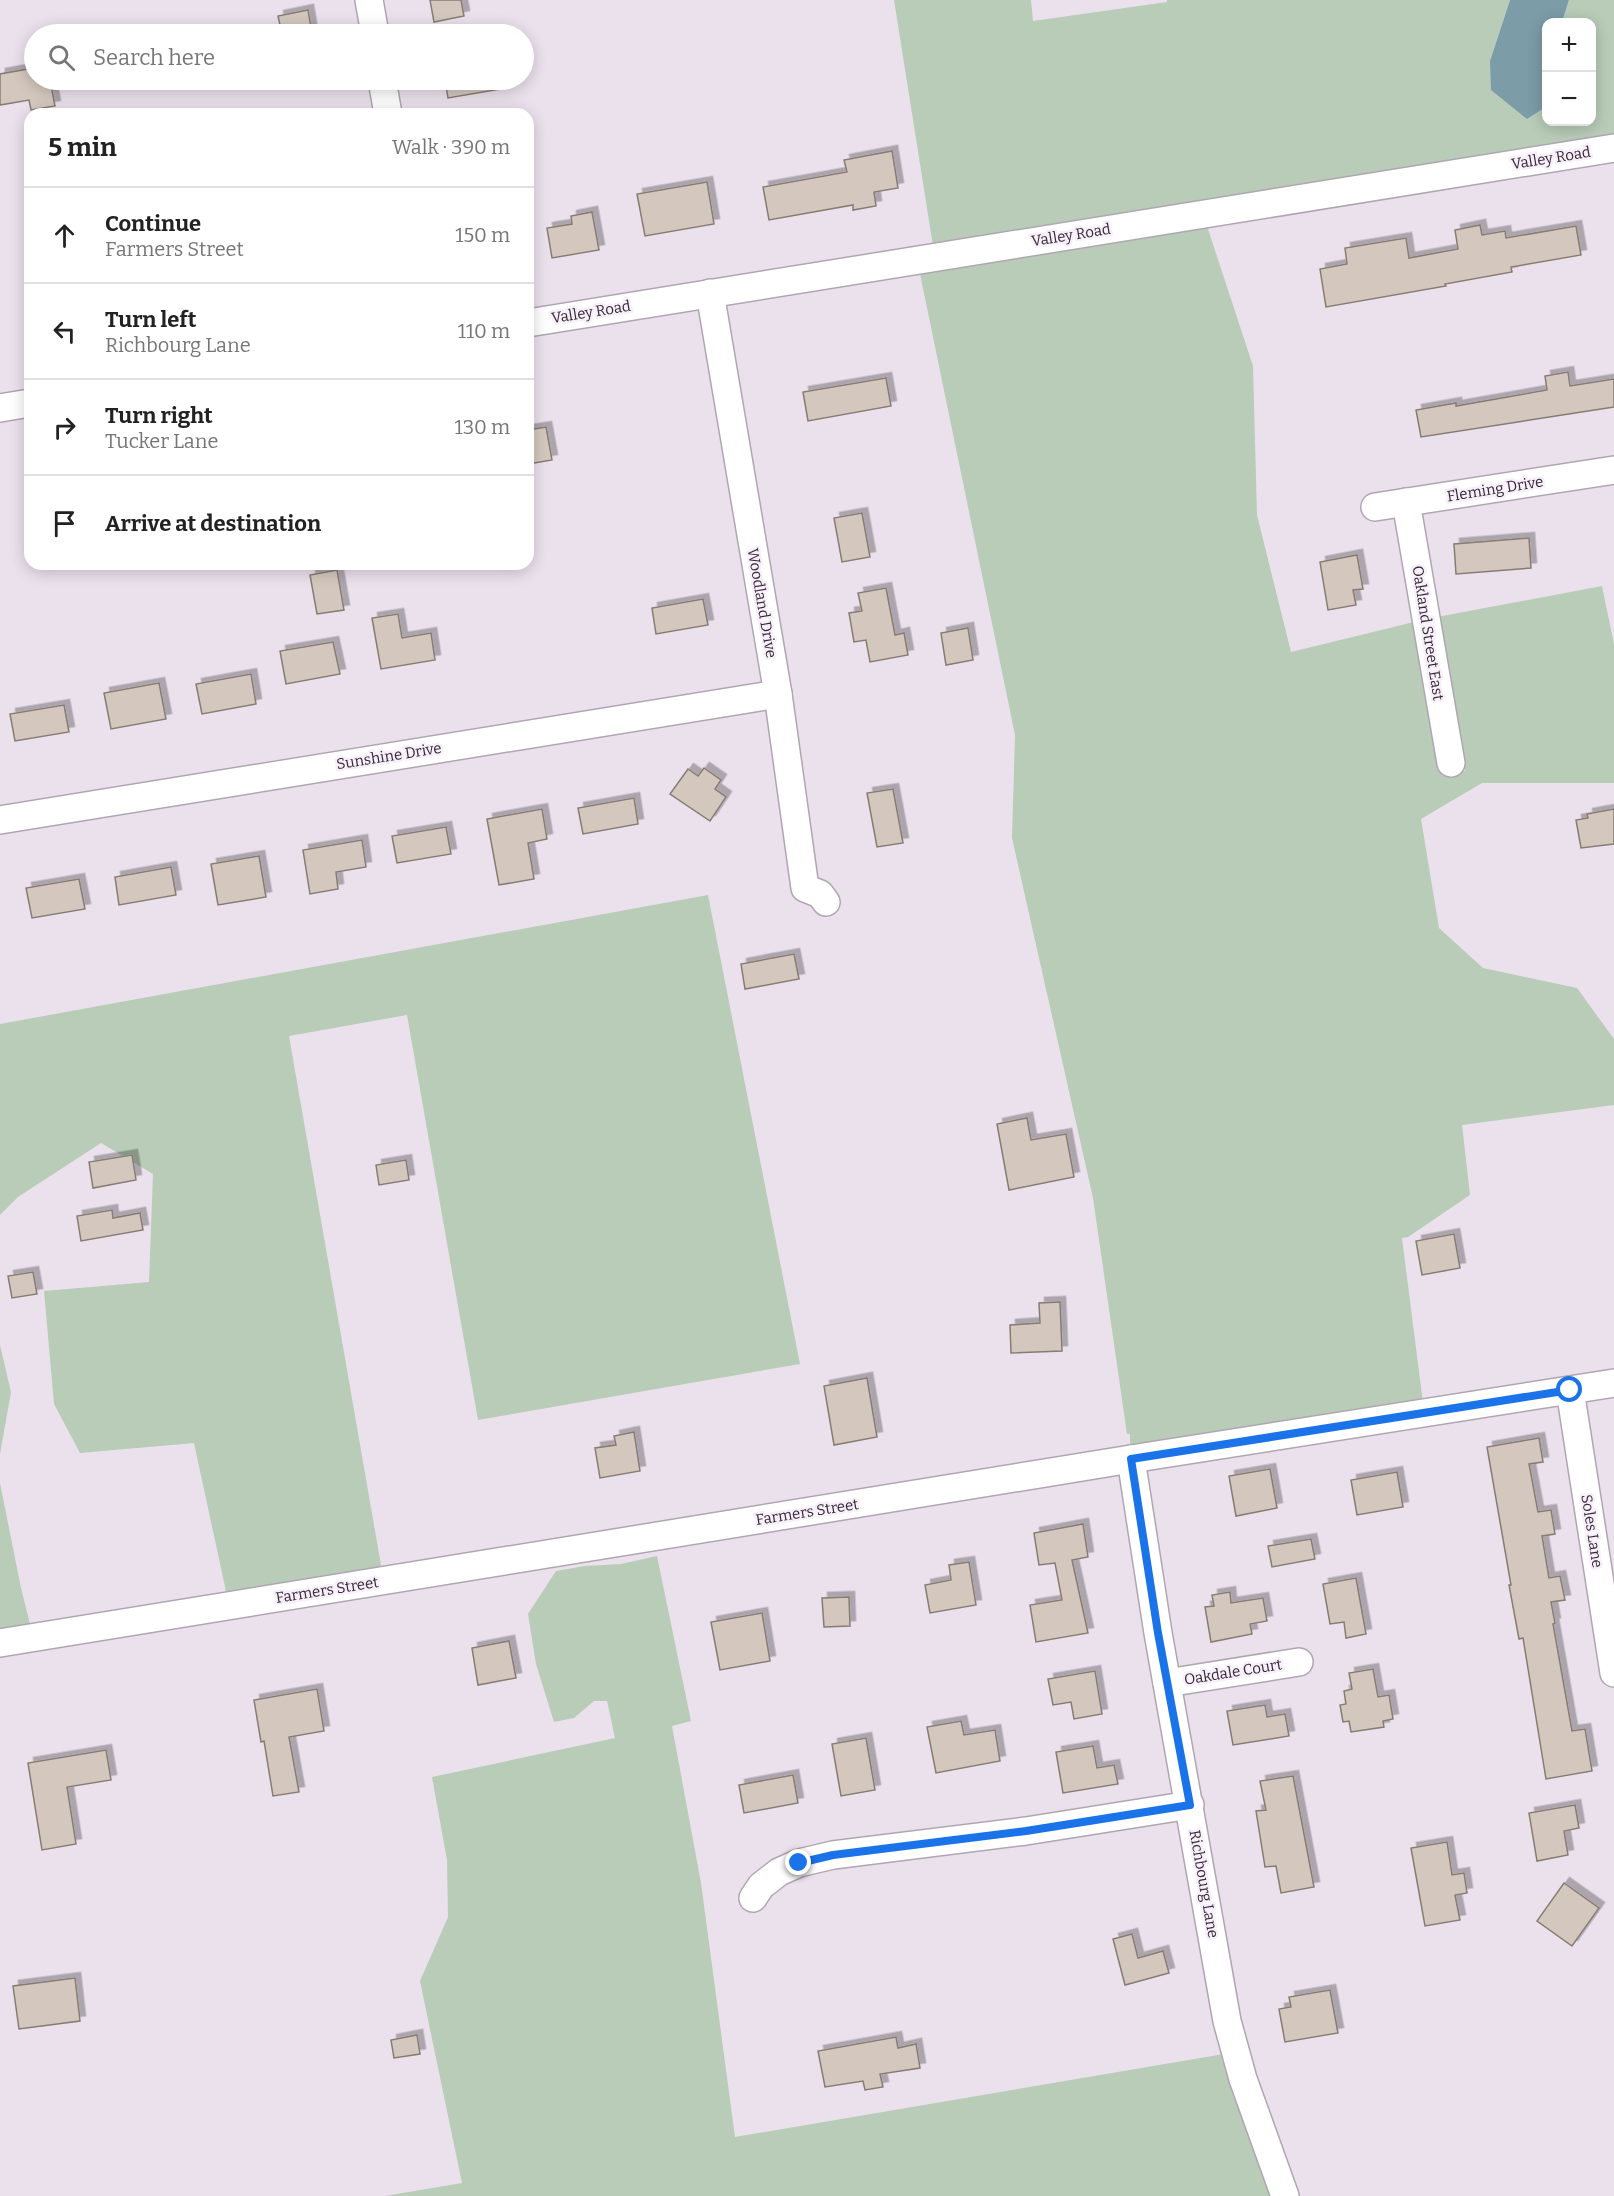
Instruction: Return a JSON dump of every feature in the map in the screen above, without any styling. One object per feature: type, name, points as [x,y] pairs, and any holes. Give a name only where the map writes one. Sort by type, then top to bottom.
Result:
[{"type":"street","points":[[369,0],[373,24]]},
{"type":"street","points":[[384,90],[387,108]]},
{"type":"street","name":"Valley Road","points":[[534,321],[1614,148]]},
{"type":"street","name":"Woodland Drive","points":[[710,293],[778,694],[801,850],[802,878],[805,888],[820,894],[826,902]]},
{"type":"street","points":[[0,408],[24,404]]},
{"type":"street","name":"Fleming Drive","points":[[1375,507],[1614,470]]},
{"type":"street","name":"Oakland Street East","points":[[1406,502],[1451,763]]},
{"type":"street","name":"Sunshine Drive","points":[[0,820],[778,694]]},
{"type":"street","name":"Farmers Street","points":[[0,1644],[1131,1459],[1614,1383]]},
{"type":"street","name":"Soles Lane","points":[[1570,1390],[1614,1672]]},
{"type":"street","name":"Richbourg Lane","points":[[1131,1459],[1167,1683],[1227,2021],[1243,2079],[1285,2196]]},
{"type":"street","name":"Oakdale Court","points":[[1167,1683],[1299,1662]]},
{"type":"street","points":[[753,1898],[761,1886],[779,1872],[799,1863],[833,1855],[1026,1831],[1190,1805]]},
{"type":"green space","points":[[894,0],[1031,0],[1033,21],[1167,2],[1167,0],[1510,0],[1490,61],[1527,119],[1542,110],[1542,126],[1596,126],[1596,18],[1563,18],[1569,0],[1614,0],[1614,138],[933,246]]},
{"type":"green space","points":[[1206,223],[1253,366],[1257,515],[1291,652],[1414,622],[1442,776],[1465,771],[1437,617],[1602,586],[1614,644],[1614,783],[1482,783],[1421,819],[1439,928],[1483,968],[1577,988],[1614,1039],[1614,1105],[1462,1125],[1470,1195],[1408,1237],[1402,1238],[1423,1403],[1130,1449],[1130,1434],[1127,1434],[1093,1198],[1012,838],[1015,735],[919,269]]},
{"type":"green space","points":[[708,895],[800,1364],[478,1420],[407,1015],[289,1036],[382,1571],[227,1596],[194,1443],[80,1453],[54,1404],[44,1291],[149,1282],[153,1174],[101,1143],[18,1197],[0,1215],[0,1024]]},
{"type":"green space","points":[[0,1345],[11,1392],[0,1454]]},
{"type":"green space","points":[[0,1483],[31,1628],[0,1633]]},
{"type":"green space","points":[[657,1556],[691,1721],[672,1726],[701,1883],[735,2137],[1224,2054],[1273,2196],[385,2196],[462,2183],[420,1981],[448,1917],[447,1860],[432,1777],[615,1738],[607,1701],[594,1701],[574,1718],[554,1722],[536,1664],[528,1614],[556,1571],[585,1566],[621,1564]]},
{"type":"water","points":[[1510,0],[1569,0],[1563,18],[1542,18],[1542,110],[1527,119],[1491,90],[1490,61]]},
{"type":"building","points":[[430,0],[461,0],[464,16],[434,22]]},
{"type":"building","points":[[308,10],[310,24],[280,24],[278,16]]},
{"type":"building","points":[[24,70],[24,90],[52,90],[55,106],[31,108],[29,100],[0,105],[0,74]]},
{"type":"building","points":[[447,90],[495,90],[448,98]]},
{"type":"building","points":[[892,151],[898,188],[874,192],[876,206],[853,210],[853,205],[769,220],[763,187],[847,172],[844,160]]},
{"type":"building","points":[[707,182],[714,224],[645,236],[637,194]]},
{"type":"building","points":[[592,212],[599,250],[552,258],[547,228],[572,224],[571,216]]},
{"type":"building","points":[[1480,225],[1482,235],[1505,231],[1506,238],[1576,226],[1581,255],[1511,267],[1512,272],[1445,284],[1446,286],[1326,307],[1320,269],[1347,264],[1345,248],[1406,238],[1409,258],[1458,249],[1455,230]]},
{"type":"building","points":[[1568,372],[1570,386],[1614,379],[1614,407],[1421,437],[1416,410],[1456,403],[1456,406],[1547,390],[1545,376]]},
{"type":"building","points":[[886,378],[891,406],[808,421],[803,392]]},
{"type":"building","points":[[546,427],[552,460],[534,463],[534,429]]},
{"type":"building","points":[[862,513],[870,557],[842,562],[834,518]]},
{"type":"building","points":[[1529,538],[1531,568],[1456,574],[1454,544]]},
{"type":"building","points":[[1357,555],[1363,589],[1353,590],[1356,605],[1328,610],[1320,562]]},
{"type":"building","points":[[337,570],[344,610],[317,614],[310,575]]},
{"type":"building","points":[[886,588],[895,635],[904,633],[908,655],[870,662],[866,640],[854,642],[849,613],[862,611],[858,593]]},
{"type":"building","points":[[703,599],[708,625],[656,634],[652,608]]},
{"type":"building","points":[[398,614],[402,638],[431,633],[435,660],[381,669],[372,618]]},
{"type":"building","points":[[968,628],[973,660],[946,665],[941,633]]},
{"type":"building","points":[[333,642],[340,674],[286,684],[280,651]]},
{"type":"building","points":[[251,674],[256,704],[202,714],[196,684]]},
{"type":"building","points":[[159,683],[166,719],[111,729],[104,693]]},
{"type":"building","points":[[64,705],[69,732],[15,741],[10,714]]},
{"type":"building","points":[[704,768],[721,780],[715,789],[726,797],[710,821],[670,794],[688,769],[698,776]]},
{"type":"building","points":[[893,789],[903,843],[877,847],[867,793]]},
{"type":"building","points":[[634,798],[638,824],[583,834],[578,808]]},
{"type":"building","points":[[542,809],[547,839],[528,843],[534,879],[499,885],[487,819]]},
{"type":"building","points":[[1614,809],[1614,844],[1581,848],[1576,820],[1588,818],[1587,814]]},
{"type":"building","points":[[446,827],[451,854],[397,863],[392,836]]},
{"type":"building","points":[[362,840],[366,867],[336,872],[338,889],[310,894],[303,850]]},
{"type":"building","points":[[259,856],[266,897],[218,905],[211,864]]},
{"type":"building","points":[[171,867],[176,895],[119,905],[115,877]]},
{"type":"building","points":[[79,879],[85,909],[32,918],[26,888]]},
{"type":"building","points":[[794,954],[799,979],[745,989],[741,964]]},
{"type":"building","points":[[1027,1118],[1031,1140],[1066,1134],[1074,1177],[1009,1190],[997,1124]]},
{"type":"building","points":[[132,1155],[136,1180],[93,1188],[89,1162]]},
{"type":"building","points":[[406,1160],[409,1180],[379,1185],[376,1165]]},
{"type":"building","points":[[112,1210],[113,1218],[140,1213],[143,1230],[81,1241],[77,1216]]},
{"type":"building","points":[[1454,1234],[1460,1268],[1422,1275],[1416,1241]]},
{"type":"building","points":[[33,1272],[37,1294],[12,1298],[8,1276]]},
{"type":"building","points":[[1060,1302],[1062,1351],[1011,1353],[1010,1325],[1040,1323],[1039,1303]]},
{"type":"building","points":[[867,1378],[877,1437],[834,1445],[824,1386]]},
{"type":"building","points":[[634,1432],[640,1471],[600,1478],[595,1448],[616,1445],[614,1436]]},
{"type":"building","points":[[1539,1438],[1543,1462],[1529,1464],[1538,1512],[1551,1510],[1555,1534],[1542,1536],[1549,1578],[1560,1576],[1565,1600],[1551,1602],[1555,1623],[1553,1624],[1572,1731],[1585,1729],[1592,1771],[1546,1779],[1523,1638],[1519,1639],[1509,1585],[1511,1585],[1487,1447]]},
{"type":"building","points":[[1270,1469],[1277,1508],[1236,1516],[1229,1476]]},
{"type":"building","points":[[1397,1472],[1403,1507],[1357,1515],[1351,1480]]},
{"type":"building","points":[[1083,1524],[1088,1557],[1072,1560],[1088,1633],[1036,1642],[1030,1605],[1062,1600],[1055,1563],[1039,1565],[1034,1533]]},
{"type":"building","points":[[1311,1539],[1315,1559],[1272,1567],[1268,1546]]},
{"type":"building","points":[[969,1562],[976,1605],[930,1613],[925,1585],[951,1580],[949,1565]]},
{"type":"building","points":[[1356,1578],[1366,1634],[1346,1638],[1344,1622],[1330,1624],[1323,1584]]},
{"type":"building","points":[[1230,1592],[1231,1603],[1263,1598],[1267,1621],[1250,1624],[1252,1634],[1211,1642],[1205,1607],[1214,1606],[1212,1595]]},
{"type":"building","points":[[849,1597],[850,1626],[824,1627],[822,1598]]},
{"type":"building","points":[[762,1613],[770,1661],[720,1670],[711,1622]]},
{"type":"building","points":[[509,1641],[516,1678],[478,1685],[472,1648]]},
{"type":"building","points":[[1373,1669],[1378,1697],[1389,1695],[1393,1719],[1383,1721],[1384,1727],[1351,1732],[1349,1721],[1343,1722],[1340,1705],[1346,1704],[1344,1691],[1352,1689],[1349,1673]]},
{"type":"building","points":[[1095,1671],[1102,1714],[1074,1719],[1071,1702],[1053,1705],[1048,1679]]},
{"type":"building","points":[[317,1689],[324,1731],[289,1737],[299,1792],[273,1796],[264,1741],[261,1742],[254,1700]]},
{"type":"building","points":[[1265,1705],[1267,1717],[1285,1714],[1289,1736],[1233,1745],[1227,1711]]},
{"type":"building","points":[[961,1721],[964,1735],[995,1730],[1000,1761],[936,1773],[927,1727]]},
{"type":"building","points":[[866,1738],[875,1790],[841,1796],[832,1744]]},
{"type":"building","points":[[1093,1746],[1097,1768],[1114,1765],[1118,1784],[1063,1793],[1056,1752]]},
{"type":"building","points":[[106,1750],[111,1780],[67,1787],[76,1844],[42,1850],[28,1763]]},
{"type":"building","points":[[793,1775],[798,1803],[744,1813],[739,1785]]},
{"type":"building","points":[[1293,1776],[1314,1887],[1281,1893],[1276,1866],[1265,1867],[1256,1811],[1266,1810],[1260,1781]]},
{"type":"building","points":[[1575,1805],[1579,1828],[1564,1831],[1568,1855],[1537,1861],[1529,1813]]},
{"type":"building","points":[[1447,1842],[1452,1875],[1464,1873],[1467,1893],[1455,1895],[1460,1920],[1425,1926],[1411,1848]]},
{"type":"building","points":[[1564,1883],[1599,1908],[1572,1946],[1537,1921]]},
{"type":"building","points":[[1132,1934],[1138,1958],[1163,1951],[1169,1973],[1125,1985],[1113,1939]]},
{"type":"building","points":[[75,1978],[80,2021],[19,2029],[13,1986]]},
{"type":"building","points":[[1330,1990],[1338,2033],[1285,2042],[1279,2009],[1291,2007],[1289,1997]]},
{"type":"building","points":[[417,2035],[420,2054],[394,2058],[391,2040]]},
{"type":"building","points":[[896,2037],[898,2048],[916,2044],[920,2068],[880,2074],[883,2087],[865,2090],[863,2081],[825,2087],[818,2051]]},
{"type":"route","points":[[799,1863],[833,1855],[1026,1831],[1190,1805],[1158,1633],[1131,1459],[1570,1390]]}]
